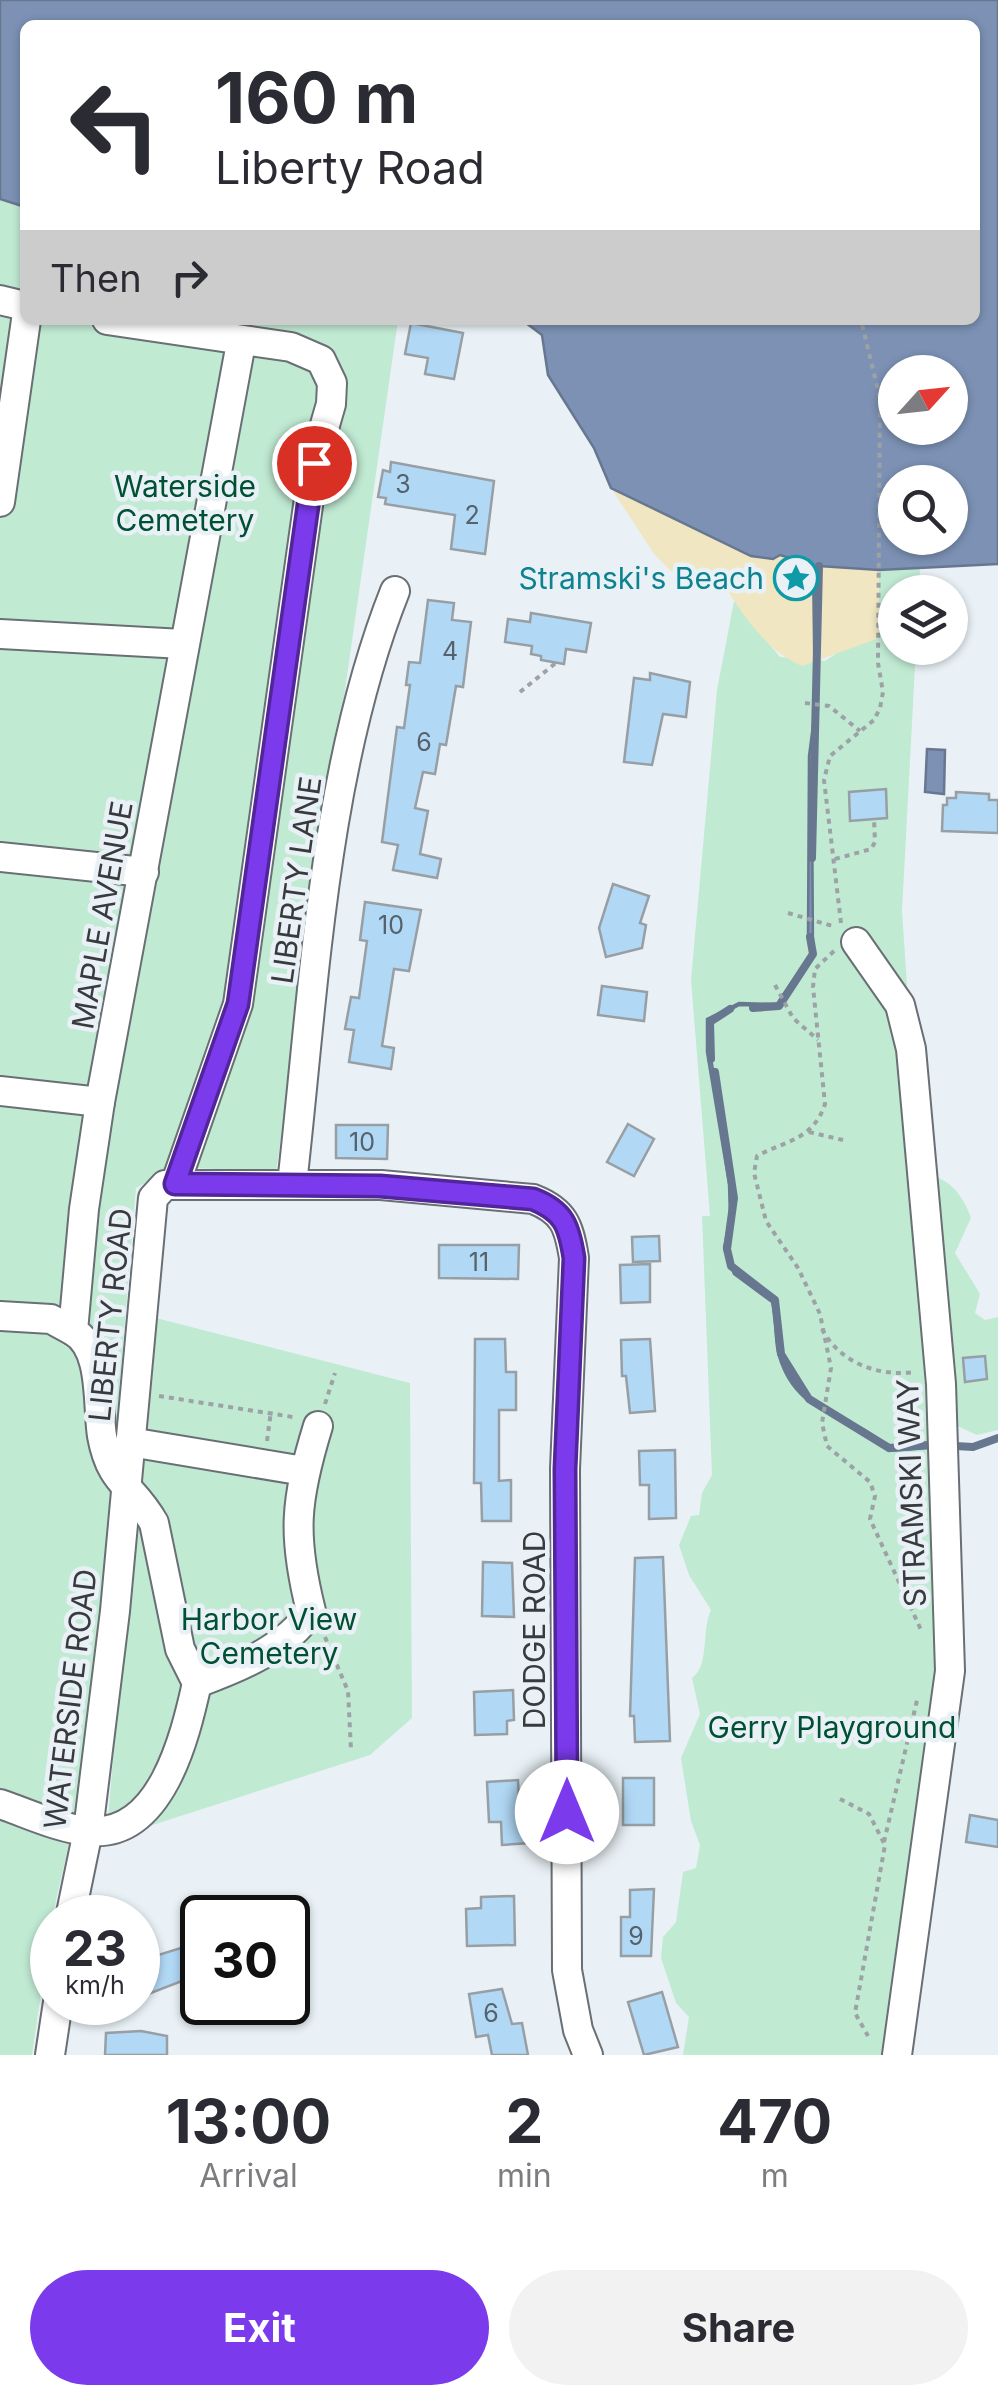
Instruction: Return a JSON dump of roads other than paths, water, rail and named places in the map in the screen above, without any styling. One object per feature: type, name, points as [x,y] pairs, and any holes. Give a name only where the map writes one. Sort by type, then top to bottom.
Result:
[{"type":"street","points":[[0,502],[6,430],[25,325]]},
{"type":"street","points":[[136,325],[311,353],[321,360],[332,383],[331,404],[314,463],[286,644],[238,1004],[175,1184]]},
{"type":"street","name":"MAPLE AVENUE","points":[[197,1684],[180,1650],[154,1523],[112,1473],[92,1356],[74,1331],[84,1209],[100,1102],[241,343]]},
{"type":"street","name":"LIBERTY LANE","points":[[292,1184],[310,1011],[356,709],[395,591]]},
{"type":"street","points":[[0,634],[183,644]]},
{"type":"street","points":[[0,857],[144,872]]},
{"type":"street","name":"STRAMSKI WAY","points":[[849,935],[900,1005],[911,1049],[940,1371],[950,1671],[897,2055]]},
{"type":"street","points":[[0,1092],[100,1102]]},
{"type":"street","name":"LIBERTY ROAD","points":[[135,1496],[130,1442],[149,1208],[159,1190],[175,1184],[380,1186],[533,1199],[554,1207]]},
{"type":"street","name":"DODGE ROAD","points":[[554,1207],[569,1225],[574,1258],[565,1469],[568,1970],[578,2030],[588,2055]]},
{"type":"street","points":[[0,1316],[51,1319],[74,1331]]},
{"type":"street","points":[[0,1804],[88,1832],[118,1829],[140,1814],[180,1756],[197,1684],[298,1632],[311,1611],[296,1542],[304,1471],[318,1426]]},
{"type":"street","points":[[130,1442],[263,1461],[304,1471]]},
{"type":"street","name":"WATERSIDE ROAD","points":[[75,1895],[88,1832],[135,1496]]},
{"type":"street","points":[[50,2055],[55,2025]]},
{"type":"water","points":[[0,0],[998,0],[998,564],[879,570],[819,566],[814,642],[813,565],[780,555],[773,559],[751,556],[611,488],[594,448],[548,375],[542,335],[529,325],[980,325],[980,20],[20,20],[20,205],[0,199]]},
{"type":"water","points":[[814,645],[818,709],[812,793],[813,954],[779,1006],[739,1005],[710,1022],[710,1052],[734,1198],[727,1248],[731,1266],[775,1300],[782,1354],[798,1388],[889,1448],[929,1448],[889,1451],[859,1429],[812,1404],[799,1392],[787,1377],[779,1356],[772,1302],[734,1274],[724,1248],[730,1218],[729,1184],[707,1052],[707,1019],[739,1003],[777,1004],[811,954],[809,756],[815,710]]},
{"type":"water","points":[[927,749],[945,750],[944,794],[925,792]]},
{"type":"waterway","points":[[812,858],[819,566]]},
{"type":"waterway","points":[[753,1008],[779,1006],[813,954],[810,937]]},
{"type":"waterway","points":[[711,1059],[710,1022],[730,1009]]},
{"type":"waterway","points":[[715,1072],[734,1198],[727,1249],[731,1266],[775,1300],[781,1354],[809,1399],[889,1448],[928,1445]]},
{"type":"waterway","points":[[955,1446],[973,1447],[998,1438]]},
{"type":"place","name":"Stramski's Beach","points":[[796,578]]},
{"type":"park label","name":"Waterside Cemetery","points":[[185,503]]},
{"type":"park label","name":"Harbor View Cemetery","points":[[269,1636]]},
{"type":"park label","name":"Gerry Playground","points":[[832,1727]]}]
